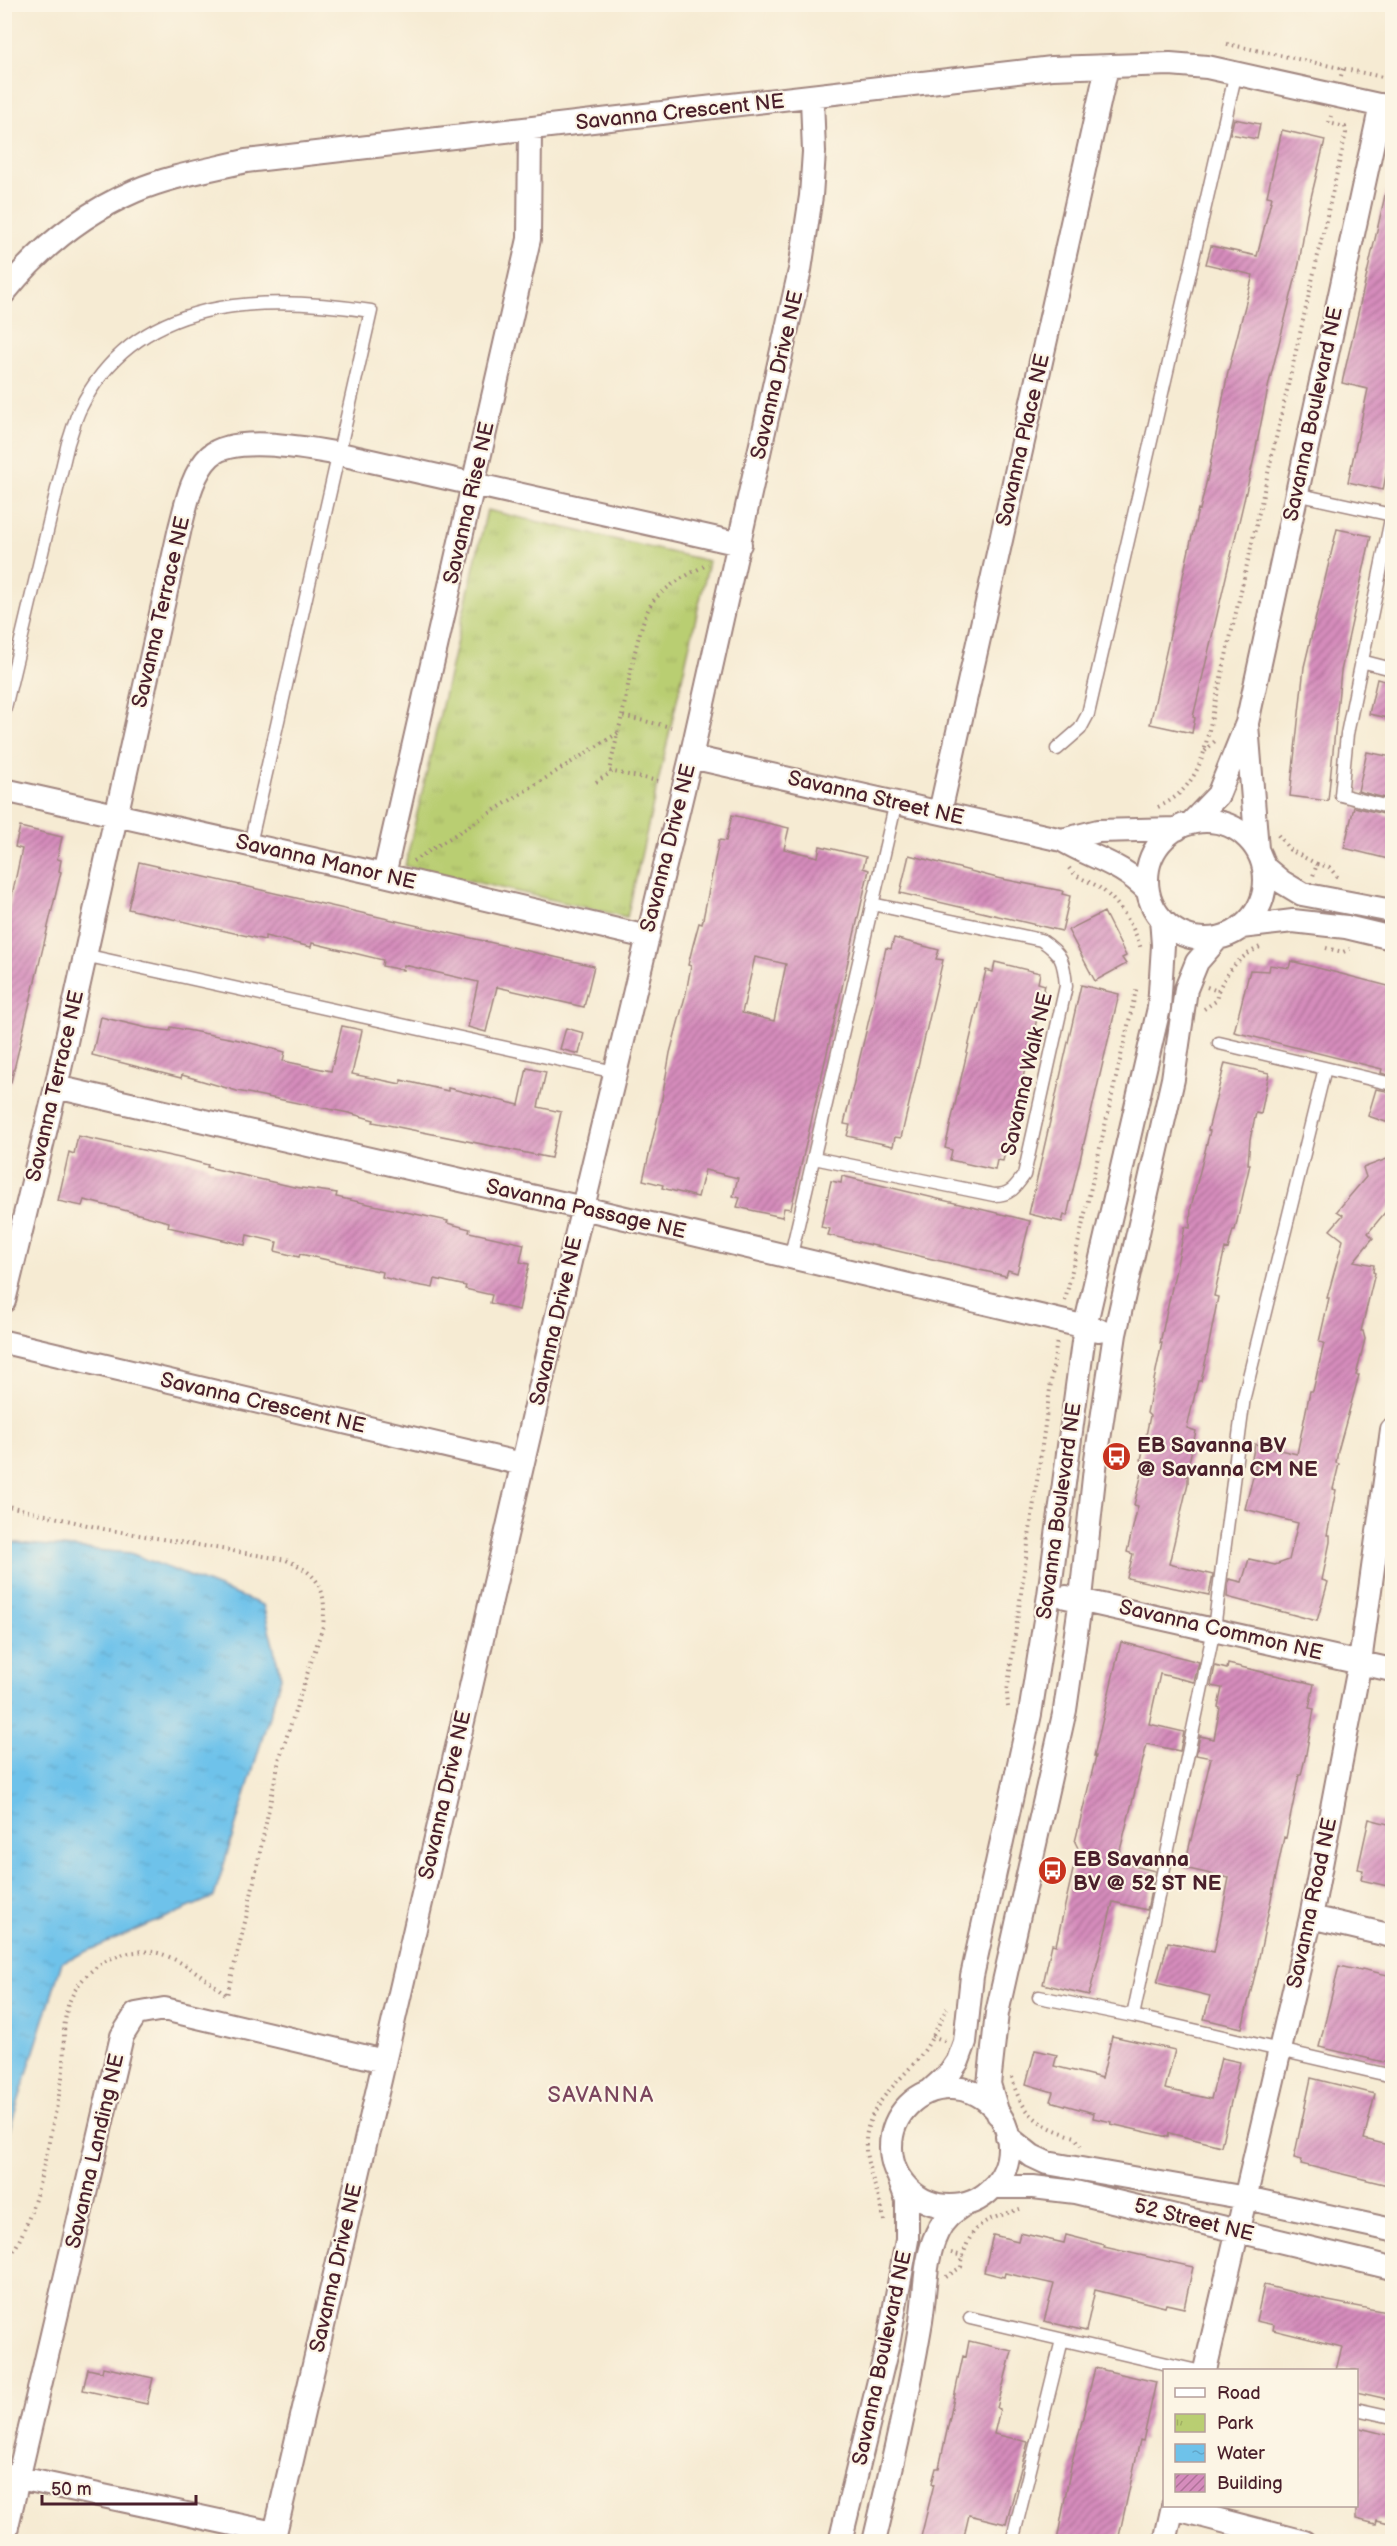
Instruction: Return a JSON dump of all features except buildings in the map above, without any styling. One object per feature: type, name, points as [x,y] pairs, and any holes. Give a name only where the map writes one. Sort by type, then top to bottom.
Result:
[{"type":"street","name":"Savanna Crescent NE","points":[[4,293],[38,256],[70,227],[136,191],[185,175],[246,161],[812,98],[1052,68],[1170,64],[1236,72],[1387,106]]},
{"type":"street","name":"Savanna Place NE","points":[[940,812],[1107,67]]},
{"type":"street","name":"Savanna Drive NE","points":[[273,2537],[522,1464],[740,544],[800,270],[812,196],[814,152],[812,98]]},
{"type":"street","name":"Savanna Boulevard NE","points":[[1184,826],[1218,795],[1247,723],[1296,494],[1387,106]]},
{"type":"street","name":"Savanna Rise NE","points":[[384,875],[529,239],[530,129]]},
{"type":"street","name":"Savanna Terrace NE","points":[[4,1301],[56,1087],[180,528],[188,497],[209,457],[219,450],[262,444],[286,445],[340,454],[740,544]]},
{"type":"street","name":"Savanna Boulevard NE","points":[[1247,723],[1260,858]]},
{"type":"street","name":"Savanna Street NE","points":[[691,757],[1062,840],[1110,862],[1135,878],[1148,891]]},
{"type":"street","name":"Savanna Manor NE","points":[[4,790],[115,813],[647,936]]},
{"type":"street","points":[[1260,858],[1265,886],[1261,904],[1250,920],[1218,939],[1198,939],[1184,935],[1161,918],[1153,905],[1148,891],[1150,862],[1156,849],[1184,826],[1209,821],[1228,825],[1245,835],[1260,858],[1282,882],[1302,894],[1392,910]]},
{"type":"street","name":"Savanna Street NE","points":[[1062,840],[1098,831],[1184,826]]},
{"type":"street","name":"Savanna Boulevard NE","points":[[929,2092],[950,2073],[958,2061],[965,2042],[972,1976],[1030,1714],[1049,1595],[1085,1327],[1159,1008],[1163,945],[1161,918]]},
{"type":"street","points":[[1241,927],[1293,921],[1346,927],[1392,938]]},
{"type":"street","name":"Savanna Boulevard NE","points":[[998,2114],[989,2084],[997,2013],[1065,1710],[1081,1598],[1096,1459],[1115,1334],[1173,1079],[1186,989],[1197,962],[1218,939]]},
{"type":"street","name":"Savanna Passage NE","points":[[56,1087],[583,1208],[790,1259],[1115,1334]]},
{"type":"street","name":"Savanna Crescent NE","points":[[4,1342],[522,1464]]},
{"type":"street","name":"Savanna Road NE","points":[[1205,2369],[1311,1917],[1360,1662],[1392,1430]]},
{"type":"street","name":"Savanna Common NE","points":[[1049,1595],[1081,1598],[1392,1670]]},
{"type":"street","points":[[1311,1917],[1392,1936]]},
{"type":"street","name":"Savanna Landing NE","points":[[4,2539],[12,2477],[122,2036],[136,2014],[164,2009],[384,2061]]},
{"type":"street","points":[[944,2088],[967,2091],[987,2102],[998,2114],[1007,2136],[1006,2163],[993,2187],[980,2198],[965,2204],[950,2206],[934,2204],[913,2193],[897,2175],[891,2156],[892,2136],[898,2118],[911,2102],[929,2092],[944,2088]]},
{"type":"street","name":"52 Street NE","points":[[1007,2136],[1032,2156],[1047,2163],[1246,2198],[1392,2230]]},
{"type":"street","name":"Savanna Boulevard NE","points":[[840,2541],[889,2339],[908,2235],[907,2200],[897,2175]]},
{"type":"street","name":"52 Street NE","points":[[993,2187],[1033,2187],[1075,2192],[1392,2268]]},
{"type":"street","name":"Savanna Boulevard NE","points":[[874,2541],[909,2389],[921,2324],[927,2265],[937,2233],[950,2213],[965,2204]]},
{"type":"street","points":[[12,2477],[273,2537]]},
{"type":"street","points":[[1165,2541],[1173,2507],[1304,2541]]},
{"type":"lane","points":[[1057,749],[1080,729],[1088,714],[1236,72]]},
{"type":"lane","points":[[4,712],[68,443],[80,410],[96,383],[120,355],[149,333],[186,316],[226,305],[264,302],[311,304],[371,311],[250,844]]},
{"type":"lane","points":[[1296,494],[1392,515],[1347,734],[1341,795],[1392,808]]},
{"type":"lane","points":[[1361,661],[1392,669]]},
{"type":"lane","points":[[790,1259],[896,802]]},
{"type":"lane","name":"Savanna Walk NE","points":[[813,1158],[994,1195],[1014,1191],[1024,1175],[1066,986],[1064,965],[1060,957],[1056,950],[1041,940],[872,904]]},
{"type":"lane","points":[[84,955],[615,1072]]},
{"type":"lane","points":[[1219,1043],[1392,1084]]},
{"type":"lane","points":[[1133,2016],[1214,1629],[1244,1397],[1324,1068]]},
{"type":"lane","points":[[1039,1997],[1133,2016],[1392,2076]]},
{"type":"lane","points":[[970,2318],[1190,2369]]},
{"type":"lane","points":[[1012,2541],[1062,2340]]},
{"type":"lane","points":[[1358,2409],[1392,2417]]},
{"type":"path","points":[[1227,44],[1392,79]]},
{"type":"path","points":[[1152,809],[1178,795],[1191,782],[1204,752],[1346,133],[1345,127],[1329,123],[1343,68]]},
{"type":"path","points":[[658,782],[609,771],[643,626],[653,602],[675,583],[708,564]]},
{"type":"path","points":[[622,716],[671,727]]},
{"type":"path","points":[[405,866],[618,733]]},
{"type":"path","points":[[597,782],[613,771]]},
{"type":"path","points":[[1273,827],[1290,850],[1317,864],[1329,867]]},
{"type":"path","points":[[1309,886],[1317,864]]},
{"type":"path","points":[[1073,874],[1098,887],[1123,912],[1134,930],[1141,951]]},
{"type":"path","points":[[1198,983],[1218,991],[1235,963],[1247,953],[1267,945]]},
{"type":"path","points":[[1323,947],[1343,952]]},
{"type":"path","points":[[1009,1716],[1007,1692],[1024,1578],[1035,1477],[1060,1322],[1138,984]]},
{"type":"path","points":[[4,1505],[104,1529],[286,1560],[308,1572],[320,1585],[325,1603],[323,1626],[279,1760],[248,1910],[227,1995]]},
{"type":"path","points":[[884,2227],[883,2215],[867,2160],[868,2124],[873,2110],[918,2059],[949,2004]]},
{"type":"path","points":[[1011,2070],[1016,2094],[1034,2118],[1051,2130],[1075,2137]]},
{"type":"path","points":[[961,2267],[967,2241],[980,2223],[1029,2207]]},
{"type":"path","points":[[947,2252],[963,2256]]},
{"type":"green space","points":[[487,510],[709,561],[627,917],[405,866]]},
{"type":"water","points":[[5,1542],[130,1553],[263,1605],[281,1677],[214,1897],[62,1962],[5,2144]]},
{"type":"place","name":"EB Savanna BV @ Savanna CM NE","points":[[1116,1457]]},
{"type":"place","name":"EB Savanna BV @ 52 ST NE","points":[[1052,1871]]},
{"type":"district","name":"SAVANNA","points":[[601,2095]]}]
